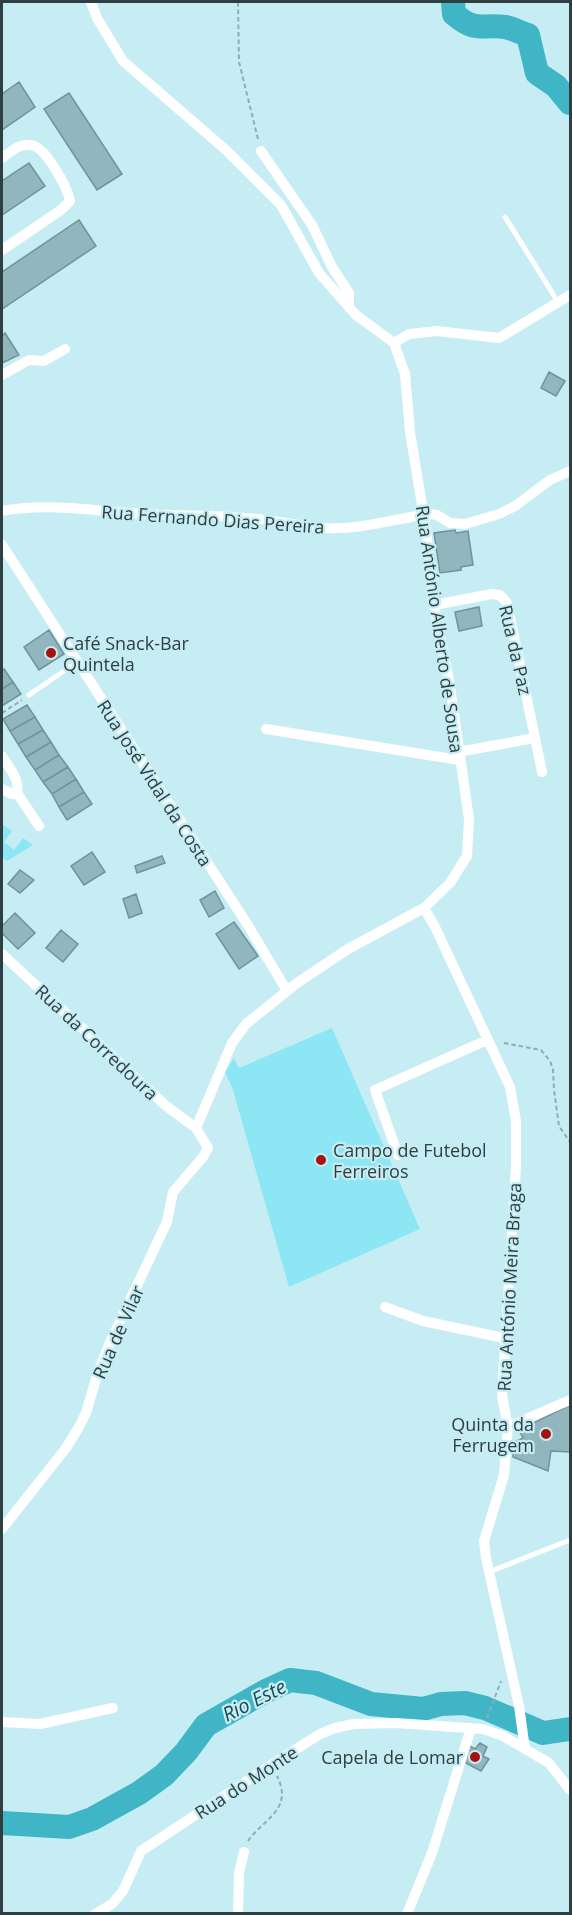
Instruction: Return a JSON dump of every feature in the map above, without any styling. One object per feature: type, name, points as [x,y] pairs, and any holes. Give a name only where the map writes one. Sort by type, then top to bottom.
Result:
[{"type":"street","points":[[91,2],[97,18],[123,61],[226,150],[280,205],[319,273],[356,315],[394,343],[409,334],[437,331],[499,338],[570,295]]},
{"type":"street","points":[[2,158],[19,146],[30,144],[42,149],[68,191],[70,201],[61,210],[2,250]]},
{"type":"street","points":[[261,151],[312,225],[332,267],[349,293],[349,308]]},
{"type":"street","name":"Rua António Alberto de Sousa","points":[[394,343],[405,374],[410,432],[424,515],[434,605],[450,686],[469,819],[467,856],[450,883],[427,905]]},
{"type":"street","points":[[2,375],[30,360],[44,361],[65,349]]},
{"type":"street","points":[[424,515],[437,515],[450,523],[465,524],[499,514],[530,496],[549,480],[570,471]]},
{"type":"street","name":"Rua Fernando Dias Pereira","points":[[2,511],[56,507],[176,516],[230,516],[327,528],[358,527],[424,515]]},
{"type":"street","name":"Rua José Vidal da Costa","points":[[2,545],[249,927],[287,991]]},
{"type":"street","name":"Rua da Paz","points":[[434,605],[492,594],[504,598],[512,623],[542,772]]},
{"type":"street","points":[[266,729],[459,756],[535,738]]},
{"type":"street","points":[[2,756],[16,778],[17,793],[39,826]]},
{"type":"street","points":[[2,789],[5,792],[17,793]]},
{"type":"street","points":[[196,1128],[232,1043],[246,1024],[287,991],[348,949],[427,905]]},
{"type":"street","name":"Rua António Meira Braga","points":[[427,905],[435,927],[510,1087],[516,1121],[516,1167],[501,1396],[508,1427],[504,1475],[484,1540],[519,1706],[524,1745]]},
{"type":"street","name":"Rua da Corredoura","points":[[2,954],[165,1104],[196,1128]]},
{"type":"street","points":[[398,1155],[375,1090],[487,1040]]},
{"type":"street","name":"Rua de Vilar","points":[[2,1529],[66,1448],[83,1420],[111,1340],[167,1222],[173,1192],[208,1148],[196,1128]]},
{"type":"street","points":[[385,1307],[423,1321],[504,1338]]},
{"type":"street","points":[[508,1427],[570,1400]]},
{"type":"street","points":[[2,1722],[40,1724],[113,1708]]},
{"type":"street","name":"Rua do Monte","points":[[95,1914],[112,1904],[123,1891],[141,1851],[271,1765],[320,1734],[335,1728],[354,1724],[396,1723],[483,1729],[524,1745],[549,1763],[570,1790]]},
{"type":"street","points":[[407,1914],[432,1853],[471,1728]]},
{"type":"street","points":[[238,1914],[239,1873],[244,1852]]},
{"type":"lane","points":[[505,217],[558,303]]},
{"type":"lane","points":[[28,696],[78,662]]},
{"type":"lane","points":[[489,1572],[570,1539]]},
{"type":"path","points":[[238,2],[239,62],[261,151]]},
{"type":"path","points":[[2,713],[28,696]]},
{"type":"path","points":[[487,1040],[541,1050],[553,1069],[559,1126],[570,1142]]},
{"type":"path","points":[[486,1720],[496,1696]]},
{"type":"path","points":[[244,1852],[254,1832],[273,1817],[281,1803],[280,1780],[271,1765]]},
{"type":"shaded area","points":[[2,824],[12,831],[4,842],[14,850],[23,838],[33,845],[7,861],[2,857]]},
{"type":"shaded area","name":"Campo de Futebol Ferreiros","points":[[332,1028],[420,1229],[289,1287],[233,1090],[225,1072],[234,1058],[239,1068]]},
{"type":"building","points":[[19,82],[35,107],[2,130],[2,94]]},
{"type":"building","points":[[69,93],[122,174],[97,190],[44,109]]},
{"type":"building","points":[[29,163],[45,186],[2,215],[2,181]]},
{"type":"building","points":[[79,220],[96,246],[2,309],[2,272]]},
{"type":"building","points":[[5,333],[19,355],[2,363],[2,336]]},
{"type":"building","points":[[549,372],[565,381],[556,396],[541,388]]},
{"type":"building","points":[[455,530],[456,533],[468,531],[473,565],[461,567],[461,570],[440,573],[434,533]]},
{"type":"building","points":[[479,607],[482,626],[459,631],[455,612]]},
{"type":"building","points":[[49,630],[64,654],[39,670],[24,647]]},
{"type":"building","points":[[4,669],[13,682],[2,689],[2,671]]},
{"type":"building","points":[[13,682],[21,694],[2,706],[2,689]]},
{"type":"building","points":[[27,705],[35,717],[10,731],[3,719]]},
{"type":"building","points":[[35,717],[43,730],[18,744],[10,731]]},
{"type":"building","points":[[43,730],[51,742],[26,757],[18,744]]},
{"type":"building","points":[[51,742],[59,755],[35,770],[26,757]]},
{"type":"building","points":[[59,755],[68,767],[43,782],[35,770]]},
{"type":"building","points":[[68,767],[76,779],[52,794],[43,782]]},
{"type":"building","points":[[76,779],[84,792],[59,807],[52,794]]},
{"type":"building","points":[[84,792],[92,804],[67,820],[59,807]]},
{"type":"building","points":[[92,852],[105,872],[84,885],[71,866]]},
{"type":"building","points":[[162,856],[165,863],[137,873],[135,866]]},
{"type":"building","points":[[20,870],[34,880],[20,893],[8,884]]},
{"type":"building","points":[[215,891],[224,908],[209,917],[200,900]]},
{"type":"building","points":[[136,894],[142,913],[129,918],[123,899]]},
{"type":"building","points":[[15,913],[35,933],[18,949],[2,933],[2,926]]},
{"type":"building","points":[[234,922],[258,956],[239,969],[216,934]]},
{"type":"building","points":[[61,930],[78,944],[63,962],[46,948]]},
{"type":"building","name":"Quinta da Ferrugem","points":[[570,1405],[570,1452],[551,1451],[548,1471],[513,1457],[513,1443],[523,1438],[519,1430]]},
{"type":"building","name":"Capela de Lomar","points":[[480,1743],[487,1747],[483,1756],[489,1759],[481,1771],[462,1761],[470,1746],[475,1749]]},
{"type":"waterway","name":"Rio Este","points":[[453,2],[454,14],[468,24],[511,28],[528,35],[537,73],[556,86],[570,103]]},
{"type":"waterway","name":"Rio Este","points":[[2,1823],[69,1827],[92,1819],[139,1793],[164,1775],[186,1752],[206,1725],[290,1680],[316,1683],[371,1704],[423,1709],[441,1704],[465,1703],[485,1708],[543,1733],[570,1729]]},
{"type":"place","name":"Café Snack-Bar Quintela","points":[[51,653]]},
{"type":"place","name":"Campo de Futebol Ferreiros","points":[[321,1160]]},
{"type":"place","name":"Quinta da Ferrugem","points":[[546,1434]]},
{"type":"place","name":"Capela de Lomar","points":[[475,1757]]}]
